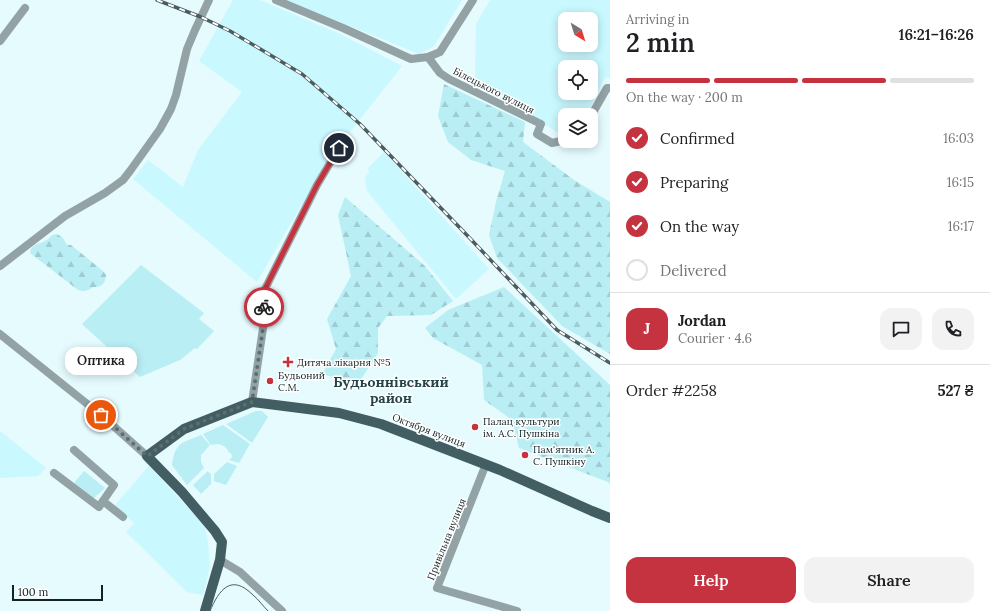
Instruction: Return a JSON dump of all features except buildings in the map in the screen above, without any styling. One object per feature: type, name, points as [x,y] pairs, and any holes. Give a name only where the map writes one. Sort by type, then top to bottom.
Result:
[{"type":"main road","name":"Октября вулиця","points":[[147,456],[184,429],[252,402],[350,415],[381,424],[486,464],[592,512],[610,518]]},
{"type":"main road","points":[[147,456],[182,492],[215,531],[222,542],[220,560],[205,611]]},
{"type":"street","points":[[0,266],[64,216],[105,193],[123,180],[160,129],[171,109],[176,96],[187,49],[209,0]]},
{"type":"street","points":[[276,0],[411,59],[428,57],[440,52],[472,0]]},
{"type":"street","points":[[0,41],[25,8]]},
{"type":"street","name":"Білецького вулиця","points":[[428,57],[440,73],[449,79],[541,124],[537,134],[552,143],[558,142]]},
{"type":"street","points":[[596,108],[607,88],[610,88]]},
{"type":"street","points":[[252,402],[265,315],[263,293],[317,185],[339,148]]},
{"type":"street","points":[[0,334],[101,415],[147,456]]},
{"type":"street","points":[[54,473],[99,507],[114,485],[74,450]]},
{"type":"street","name":"Привільна вулиця","points":[[486,464],[437,588],[517,611]]},
{"type":"street","points":[[103,501],[123,517]]},
{"type":"street","points":[[220,560],[240,572],[282,611]]},
{"type":"shaded area","points":[[233,0],[260,0],[340,34],[402,66],[325,164],[257,282],[133,179],[148,160],[183,187],[198,150],[242,92],[199,61]]},
{"type":"shaded area","points":[[286,0],[462,0],[434,46],[419,54]]},
{"type":"shaded area","points":[[490,0],[610,0],[610,78],[605,77],[598,92],[598,60],[558,60],[558,100],[594,100],[590,108],[558,108],[558,133],[475,82],[476,24]]},
{"type":"shaded area","points":[[384,152],[489,269],[456,299],[367,191],[365,177],[369,173],[368,168]]},
{"type":"shaded area","points":[[0,431],[46,468],[38,476],[0,478]]},
{"type":"shaded area","points":[[149,466],[205,526],[210,567],[203,595],[187,592],[126,532],[134,523],[115,505]]},
{"type":"green space","points":[[444,84],[525,122],[523,142],[574,180],[610,202],[610,354],[562,326],[497,258],[489,235],[496,202],[505,171],[471,160],[448,142],[438,116]]},
{"type":"green space","points":[[345,197],[425,266],[453,301],[431,315],[387,316],[378,328],[378,353],[358,384],[322,374],[336,349],[327,319],[351,276],[338,215]]},
{"type":"green space","points":[[57,234],[63,238],[67,245],[71,245],[103,271],[106,275],[102,284],[86,291],[78,290],[30,253],[34,246]]},
{"type":"green space","points":[[141,265],[204,313],[199,319],[214,331],[197,349],[195,348],[180,360],[140,377],[82,324]]},
{"type":"green space","points":[[504,287],[610,385],[610,484],[519,448],[512,420],[484,400],[482,365],[433,338],[425,328],[448,310]]},
{"type":"green space","points":[[256,411],[262,411],[268,417],[252,443],[226,424]]},
{"type":"green space","points":[[223,425],[250,444],[239,463],[229,460],[232,457],[231,453],[229,453],[224,446],[217,444],[211,445],[203,434]]},
{"type":"green space","points":[[201,435],[210,445],[201,455],[201,462],[204,468],[187,485],[172,465],[173,457],[180,444]]},
{"type":"green space","points":[[227,462],[237,466],[226,485],[214,481],[214,474]]},
{"type":"green space","points":[[84,471],[105,488],[94,498],[74,483]]},
{"type":"green space","points":[[208,471],[211,474],[211,484],[201,494],[193,485]]},
{"type":"tram line","points":[[210,611],[217,597],[222,591],[232,585],[238,585],[245,589],[268,611]]},
{"type":"railway","points":[[157,0],[201,17],[230,31],[302,74],[360,124],[557,330],[610,363]]},
{"type":"way so far","points":[[101,415],[147,456],[184,429],[252,402],[265,315],[264,307]]},
{"type":"place","name":"Дитяча лікарня №5","points":[[288,362]]},
{"type":"place","name":"Будьоний С.М.","points":[[270,381]]},
{"type":"place","name":"Оптика","points":[[101,415]]},
{"type":"place","name":"Палац культури ім. А.С. Пушкіна","points":[[475,427]]},
{"type":"place","name":"Пам'ятник А. С. Пушкіну","points":[[525,455]]},
{"type":"district","name":"Будьоннівський район","points":[[391,390]]},
{"type":"route","points":[[264,307],[263,293],[317,185],[339,148]]}]
